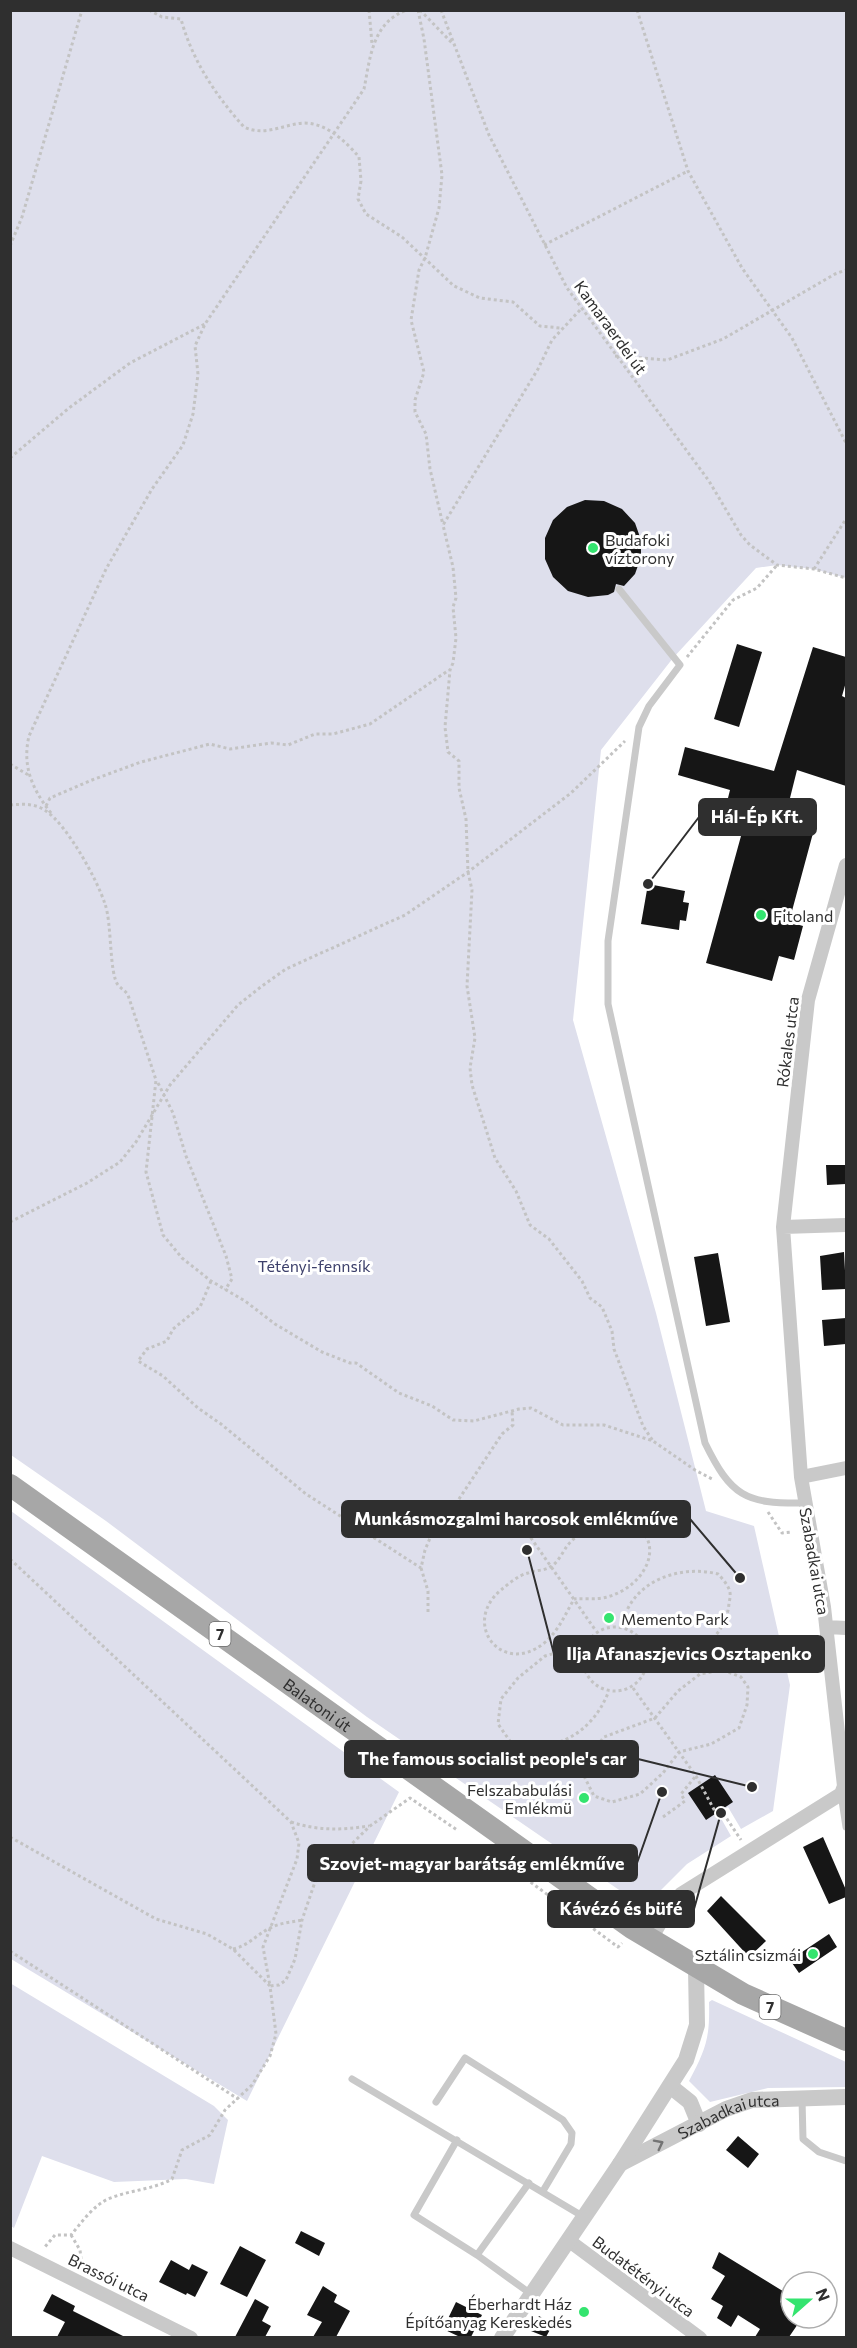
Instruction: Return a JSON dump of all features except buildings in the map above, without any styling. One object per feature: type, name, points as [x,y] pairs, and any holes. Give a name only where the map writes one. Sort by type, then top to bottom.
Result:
[{"type":"main road","name":"Balatoni út","points":[[10,1485],[549,1870],[651,1939],[696,1968],[743,1994],[846,2040]]},
{"type":"street","name":"Rókales utca","points":[[783,1227],[808,1000],[846,866]]},
{"type":"street","points":[[783,1227],[846,1225]]},
{"type":"street","name":"Szabadkai utca","points":[[783,1227],[801,1477],[827,1627],[844,1795]]},
{"type":"street","points":[[801,1477],[846,1468]]},
{"type":"street","points":[[827,1627],[846,1628]]},
{"type":"street","points":[[651,1939],[670,1905],[681,1894],[844,1795]]},
{"type":"street","name":"Szabadkai utca","points":[[502,2337],[620,2164],[670,2086],[694,2041],[698,2006],[696,1968]]},
{"type":"street","points":[[670,2086],[690,2102],[699,2124]]},
{"type":"street","name":"Szabadkai utca","points":[[620,2164],[726,2109],[752,2100],[846,2097]]},
{"type":"street","name":"Budatétényi utca","points":[[568,2240],[700,2337]]},
{"type":"street","name":"Brassói utca","points":[[10,2248],[191,2337]]},
{"type":"lane","points":[[619,589],[680,665],[649,706],[639,727],[608,941],[608,1004],[705,1443],[725,1481],[742,1493],[762,1502],[804,1503]]},
{"type":"lane","points":[[844,1795],[846,1827]]},
{"type":"lane","points":[[436,2102],[465,2058],[563,2120],[572,2133],[571,2144],[543,2191]]},
{"type":"lane","points":[[352,2079],[584,2217]]},
{"type":"lane","points":[[802,2097],[803,2139],[819,2152],[846,2161]]},
{"type":"lane","points":[[456,2140],[414,2216],[477,2254],[532,2294]]},
{"type":"lane","points":[[477,2254],[530,2183]]},
{"type":"path","points":[[10,246],[22,216],[82,10]]},
{"type":"path","points":[[149,10],[162,17],[181,19],[192,51],[207,78],[244,128],[267,131],[305,123],[324,127],[334,133],[359,158],[360,207],[425,258],[454,286],[480,298],[513,302],[540,326],[560,328]]},
{"type":"path","points":[[225,1290],[232,1279],[226,1256],[186,1156],[173,1113],[156,1080],[128,995],[117,984],[111,924],[105,903],[84,861],[46,806],[30,776],[25,755],[33,725],[106,569],[152,489],[183,445],[193,414],[198,374],[195,346],[205,324],[364,90],[372,44],[369,10]]},
{"type":"path","points":[[372,44],[387,22],[407,10]]},
{"type":"path","points":[[419,10],[453,44]]},
{"type":"path","points":[[419,10],[442,175],[439,208],[425,258],[418,270],[411,320],[424,372],[416,400],[416,412],[426,434],[430,469],[453,567],[456,598],[453,607],[456,638],[450,670],[445,727],[448,752],[459,761],[459,788],[466,819],[468,872],[472,890],[467,986],[475,1038],[470,1068],[472,1085],[488,1141],[530,1225],[549,1239],[582,1281],[590,1298],[602,1307],[612,1331],[614,1349],[644,1426],[653,1441]]},
{"type":"path","name":"Kamaraerdei út","points":[[441,10],[489,135],[544,245],[580,310],[709,481],[741,535],[750,545],[777,565]]},
{"type":"path","points":[[638,10],[688,171],[742,268],[792,338],[846,442]]},
{"type":"path","points":[[544,245],[688,171]]},
{"type":"path","points":[[615,356],[667,360],[723,339],[771,310],[846,270]]},
{"type":"path","points":[[443,525],[560,328],[580,310]]},
{"type":"path","points":[[10,458],[69,408],[130,363],[205,324]]},
{"type":"path","points":[[814,569],[846,519]]},
{"type":"path","points":[[680,665],[733,600],[757,588],[777,565],[814,569],[846,578]]},
{"type":"path","points":[[46,806],[50,798],[92,780],[141,762],[210,744],[230,749],[271,743],[288,745],[315,734],[333,734],[370,724],[450,670]]},
{"type":"path","points":[[10,1222],[87,1183],[120,1162],[136,1142],[163,1096],[238,1005],[262,986],[286,969],[405,915],[468,872],[571,793],[639,727]]},
{"type":"path","points":[[10,764],[30,776]]},
{"type":"path","points":[[10,805],[30,804],[46,811],[58,822]]},
{"type":"path","points":[[156,1080],[146,1172],[156,1216],[163,1235],[182,1258],[211,1281],[322,1352],[350,1364],[356,1363],[399,1393],[432,1406],[453,1420],[474,1421],[531,1408],[562,1425],[604,1425],[653,1441],[711,1479],[725,1481]]},
{"type":"path","points":[[211,1281],[200,1307],[173,1329],[167,1341],[147,1349],[138,1361],[163,1376],[198,1408],[221,1424],[306,1494],[422,1568]]},
{"type":"path","points":[[428,1612],[428,1591],[422,1568],[425,1550],[433,1531],[441,1526],[447,1511],[457,1502],[502,1434],[513,1425],[512,1411]]},
{"type":"path","points":[[762,1502],[782,1533],[791,1532]]},
{"type":"path","points":[[622,1517],[635,1523],[646,1533],[650,1547],[648,1561],[638,1579],[622,1591],[606,1597],[574,1599],[558,1629],[542,1645],[519,1654],[505,1654],[493,1645],[484,1632],[485,1611],[500,1590],[525,1573],[551,1567],[571,1541],[594,1524],[622,1517]]},
{"type":"path","points":[[517,1518],[596,1631]]},
{"type":"path","points":[[10,1559],[291,1822],[310,1828],[341,1830],[370,1826]]},
{"type":"path","points":[[622,1626],[624,1612],[638,1593],[666,1574],[699,1569],[718,1574],[730,1591],[729,1616],[710,1642],[686,1660],[661,1670],[648,1668]]},
{"type":"path","points":[[622,1626],[643,1640],[648,1668],[633,1688],[608,1693],[585,1675],[582,1650],[596,1631],[622,1626]]},
{"type":"path","points":[[582,1650],[566,1650],[546,1656],[518,1678],[501,1699],[498,1724],[513,1744],[531,1748],[556,1744],[584,1730],[601,1710],[608,1693]]},
{"type":"path","points":[[723,1670],[741,1677],[748,1687],[747,1706],[739,1728],[711,1744],[679,1752],[663,1773],[640,1794],[612,1803],[594,1796],[585,1778],[588,1757],[604,1737],[655,1718],[678,1691],[700,1674],[723,1670]]},
{"type":"path","points":[[633,1688],[696,1776],[718,1817],[723,1814],[747,1852]]},
{"type":"path","points":[[663,1817],[685,1801],[681,1794],[696,1776]]},
{"type":"path","points":[[270,1986],[279,1985],[286,1980],[295,1959],[302,1920],[316,1879],[370,1826],[410,1798],[459,1831]]},
{"type":"path","points":[[71,2235],[83,2219],[106,2200],[161,2185],[172,2179],[182,2150],[210,2134],[225,2110],[252,2085],[270,2056],[276,2034],[263,1947],[268,1929],[297,1859],[299,1843],[291,1822]]},
{"type":"path","points":[[10,1837],[156,1919],[207,1934],[233,1949],[270,1986]]},
{"type":"path","points":[[521,1875],[618,1947]]},
{"type":"path","points":[[233,1949],[243,1947],[268,1929],[286,1922],[302,1920]]},
{"type":"path","points":[[10,1951],[239,2099]]},
{"type":"path","points":[[42,2263],[45,2245],[55,2235],[71,2235]]},
{"type":"path","points":[[71,2235],[80,2250],[83,2282]]},
{"type":"green space","name":"Tétényi-fennsík","points":[[11,11],[846,11],[846,578],[814,569],[777,565],[756,568],[673,658],[601,750],[573,1020],[656,1313],[706,1511],[754,1526],[790,1685],[773,1811],[741,1829],[728,1807],[718,1813],[731,1836],[687,1864],[644,1907],[367,1717],[106,1521],[11,1455]]},
{"type":"green space","points":[[11,1511],[399,1792],[247,2101],[11,1959]]},
{"type":"green space","points":[[10,1983],[214,2106],[228,2120],[214,2184],[186,2179],[114,2182],[42,2156],[14,2228],[11,2226]]},
{"type":"green space","points":[[712,2000],[846,2062],[846,2087],[768,2088],[710,2102],[689,2081],[706,2043],[709,2002]]},
{"type":"place","name":"Budafoki víztorony","points":[[593,548]]},
{"type":"place","name":"Hál-Ép Kft.","points":[[648,884]]},
{"type":"place","name":"Fitoland","points":[[761,915]]},
{"type":"place","name":"Ilja Afanaszjevics Osztapenko","points":[[527,1550]]},
{"type":"place","name":"Munkásmozgalmi harcosok emlékműve","points":[[740,1578]]},
{"type":"place","name":"Memento Park","points":[[609,1618]]},
{"type":"place","name":"The famous socialist people's car","points":[[752,1787]]},
{"type":"place","name":"Szovjet-magyar barátság emlékműve","points":[[662,1792]]},
{"type":"place","name":"Felszababulási Emlékmü","points":[[584,1798]]},
{"type":"place","name":"Kávézó és büfé","points":[[721,1813]]},
{"type":"place","name":"Sztálin csizmái","points":[[813,1954]]},
{"type":"place","name":"Éberhardt Ház Építőanyag Kereskedés","points":[[584,2312]]}]
